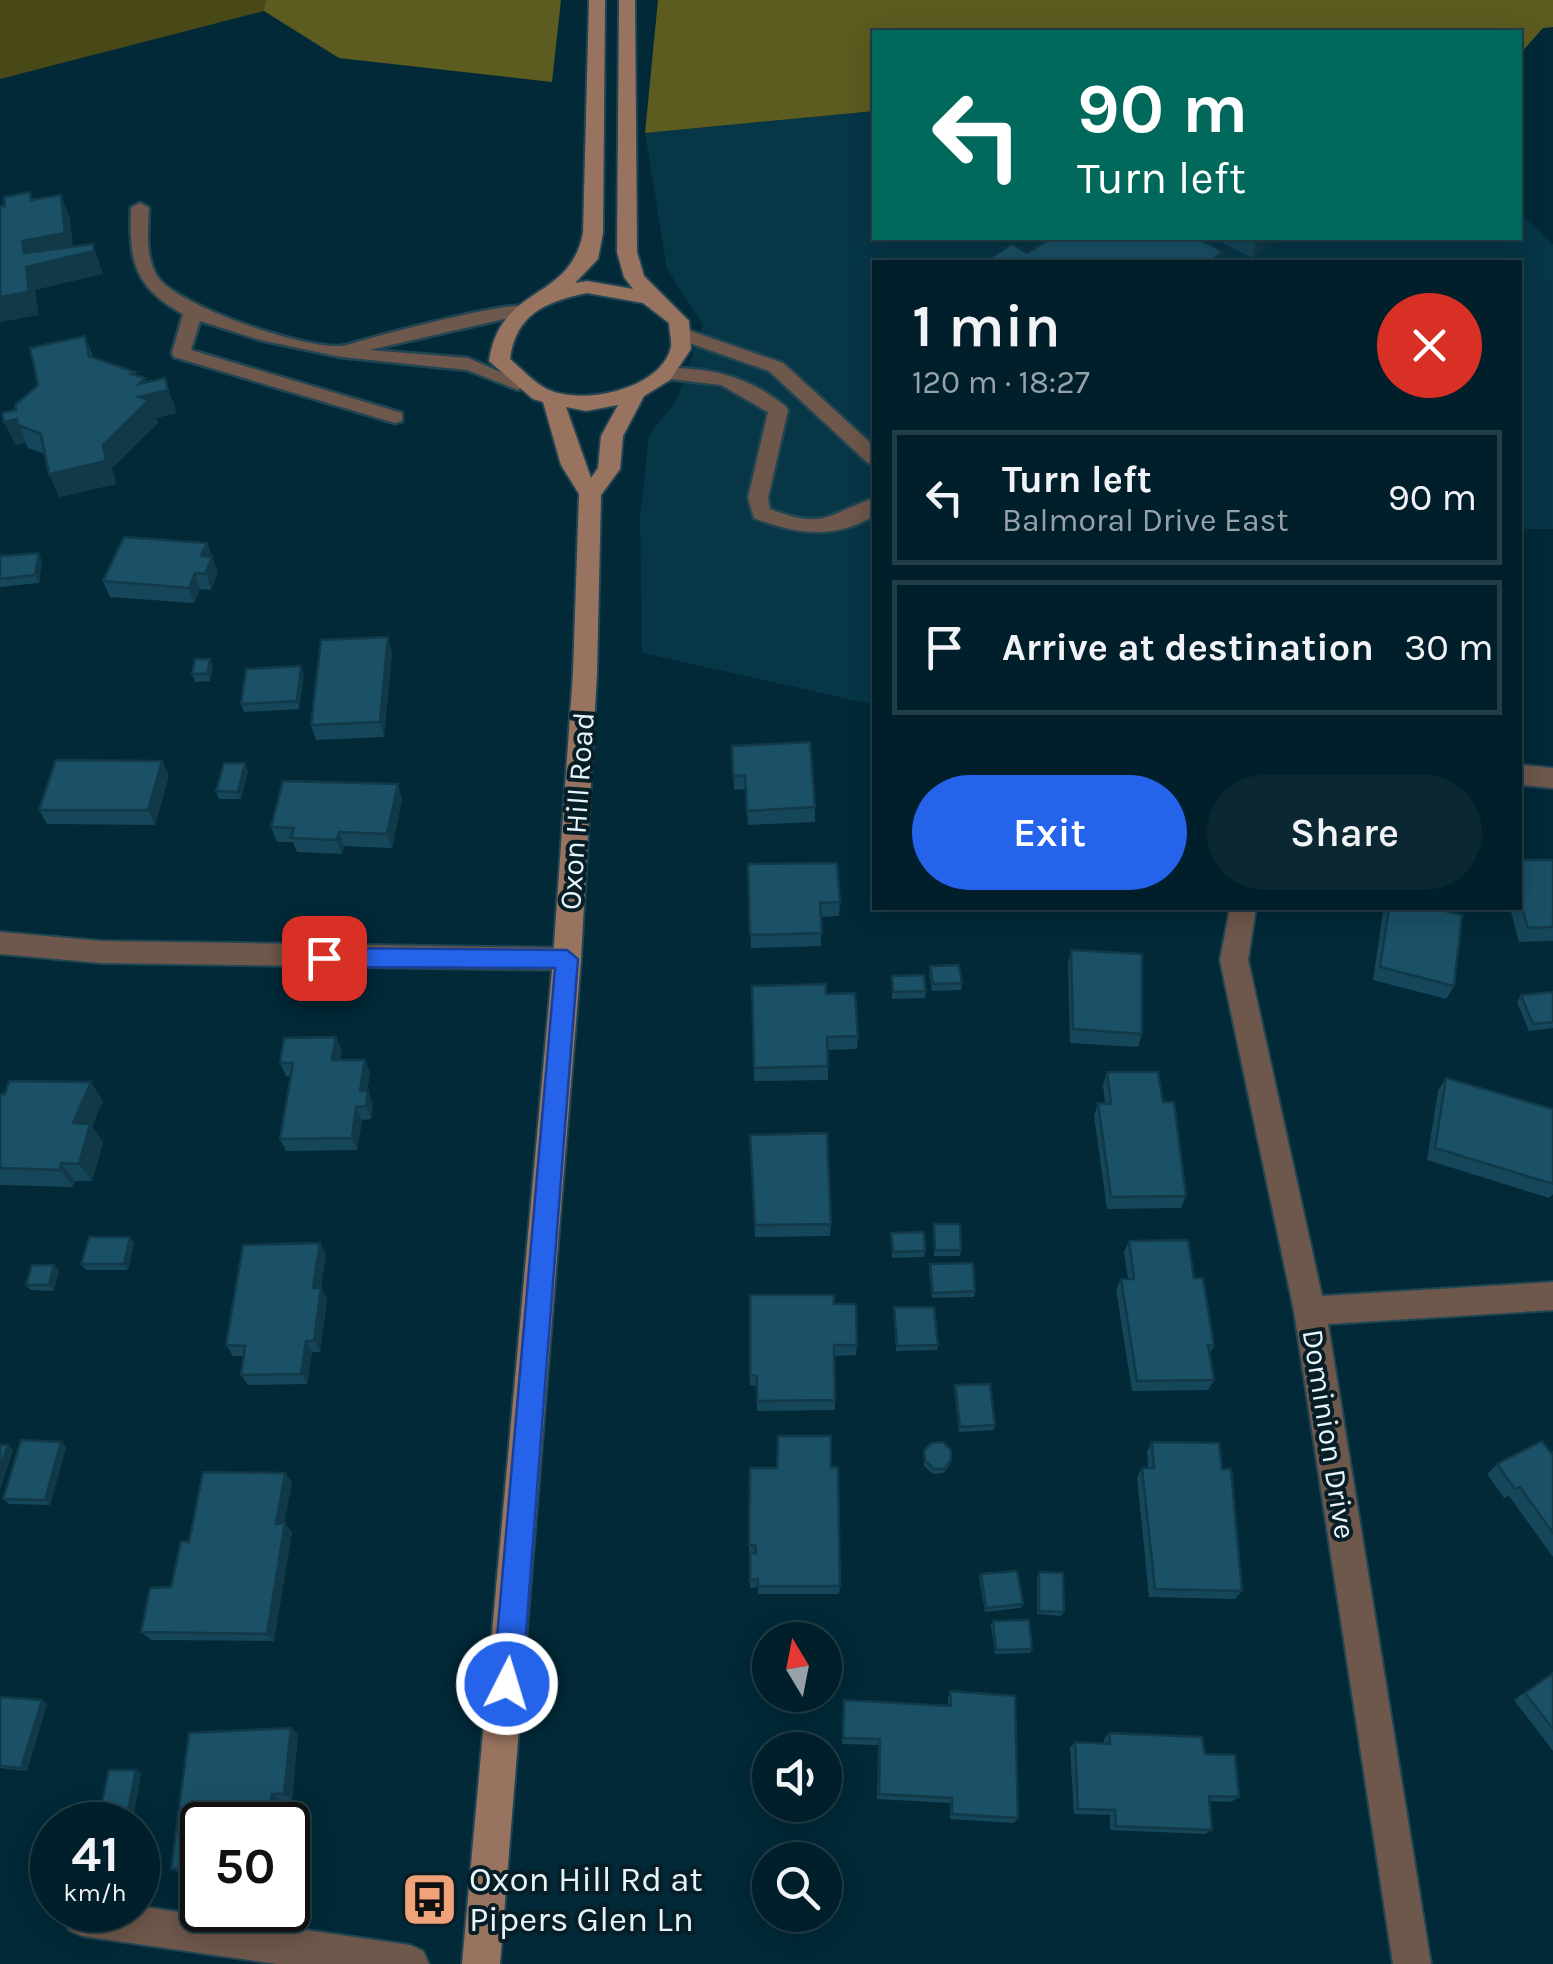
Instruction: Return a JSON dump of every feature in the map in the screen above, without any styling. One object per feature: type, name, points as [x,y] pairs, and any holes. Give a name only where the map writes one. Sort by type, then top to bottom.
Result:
[{"type":"main road","points":[[554,293],[588,259],[593,233],[597,0]]},
{"type":"main road","points":[[627,0],[627,252],[634,277],[650,298]]},
{"type":"main road","points":[[587,287],[621,289],[650,298],[674,314],[685,335],[681,358],[668,374],[634,395],[597,403],[553,400],[518,384],[499,361],[500,334],[520,310],[554,293],[587,287]]},
{"type":"main road","name":"Oxon Hill Road","points":[[590,494],[609,469],[612,436],[634,395]]},
{"type":"main road","name":"Oxon Hill Road","points":[[481,1964],[567,959],[584,706],[590,494],[572,465],[553,400]]},
{"type":"street","points":[[1522,775],[1553,778]]},
{"type":"street","name":"Dominion Drive","points":[[1243,910],[1234,960],[1310,1311],[1412,1964]]},
{"type":"street","points":[[0,943],[122,952],[567,959]]},
{"type":"street","points":[[1310,1311],[1553,1296]]},
{"type":"street","points":[[160,1928],[410,1964]]},
{"type":"lane","points":[[140,208],[142,260],[152,284],[193,312],[243,331],[346,350],[471,364],[518,384]]},
{"type":"lane","points":[[346,350],[520,310]]},
{"type":"lane","points":[[193,312],[181,353],[395,418]]},
{"type":"lane","points":[[685,335],[776,367],[872,455]]},
{"type":"lane","points":[[668,374],[726,377],[750,386],[778,410],[758,498],[761,513],[792,527],[825,528],[858,518],[872,507]]},
{"type":"shaded area","points":[[0,0],[436,0],[264,11],[0,79]]},
{"type":"shaded area","points":[[266,0],[561,0],[552,82],[339,58],[264,11]]},
{"type":"shaded area","points":[[658,0],[1553,0],[1553,27],[1543,28],[1522,52],[1522,30],[872,30],[872,111],[645,133]]},
{"type":"shaded area","points":[[872,111],[872,240],[1522,240],[1522,215],[1553,244],[1553,529],[1522,529],[1522,260],[872,260],[872,704],[642,653],[640,517],[649,435],[676,401],[703,325],[667,269],[645,133]]},
{"type":"building","points":[[30,192],[31,200],[61,195],[65,233],[22,241],[24,253],[93,244],[94,251],[26,267],[29,292],[0,297],[0,206],[5,206],[4,197]]},
{"type":"building","points":[[1048,240],[1200,240],[1224,252],[1211,260],[987,260],[1012,244],[1027,253]]},
{"type":"building","points":[[85,336],[89,356],[135,372],[131,374],[145,378],[139,384],[165,378],[168,390],[139,397],[149,400],[103,445],[106,461],[49,474],[41,434],[18,425],[17,419],[4,422],[2,413],[16,410],[15,405],[38,385],[30,348]]},
{"type":"building","points":[[124,537],[207,543],[201,556],[212,557],[205,574],[195,573],[189,588],[103,581]]},
{"type":"building","points":[[39,553],[35,575],[0,579],[0,556]]},
{"type":"building","points":[[388,637],[380,722],[311,725],[321,640]]},
{"type":"building","points":[[195,659],[210,659],[207,674],[192,674]]},
{"type":"building","points":[[301,666],[297,701],[241,704],[246,669]]},
{"type":"building","points":[[810,742],[815,807],[747,811],[745,775],[733,776],[732,746]]},
{"type":"building","points":[[56,760],[162,761],[148,810],[39,810]]},
{"type":"building","points":[[224,763],[245,763],[238,792],[216,791]]},
{"type":"building","points":[[283,781],[398,784],[387,834],[339,832],[337,840],[291,838],[294,828],[271,827]]},
{"type":"building","points":[[1522,860],[1553,860],[1553,927],[1528,928],[1522,907]]},
{"type":"building","points":[[837,863],[840,902],[820,903],[822,933],[750,935],[748,864]]},
{"type":"building","points":[[1389,910],[1441,910],[1462,915],[1454,986],[1380,967]]},
{"type":"building","points":[[1071,950],[1142,954],[1142,1034],[1073,1029]]},
{"type":"building","points":[[959,965],[962,983],[933,984],[930,966]]},
{"type":"building","points":[[924,975],[926,991],[893,992],[892,976]]},
{"type":"building","points":[[826,984],[826,994],[855,993],[858,1036],[827,1037],[828,1066],[754,1068],[752,986]]},
{"type":"building","points":[[1553,992],[1553,1022],[1533,1024],[1521,995]]},
{"type":"building","points":[[336,1037],[332,1060],[365,1060],[360,1091],[368,1091],[366,1106],[356,1107],[352,1138],[280,1139],[293,1063],[280,1063],[284,1038]]},
{"type":"building","points":[[1107,1072],[1158,1072],[1163,1102],[1174,1102],[1186,1196],[1111,1197],[1098,1103],[1111,1104]]},
{"type":"building","points":[[1446,1078],[1553,1109],[1553,1184],[1435,1148]]},
{"type":"building","points":[[9,1081],[91,1082],[73,1123],[90,1124],[79,1164],[61,1163],[60,1170],[0,1168],[0,1094],[5,1094]]},
{"type":"building","points":[[827,1133],[831,1224],[755,1225],[750,1135]]},
{"type":"building","points":[[934,1224],[960,1224],[961,1250],[935,1250]]},
{"type":"building","points":[[924,1232],[925,1251],[893,1252],[891,1233]]},
{"type":"building","points":[[89,1237],[130,1237],[124,1264],[81,1264]]},
{"type":"building","points":[[1188,1240],[1194,1278],[1203,1278],[1214,1346],[1208,1345],[1214,1380],[1137,1381],[1121,1279],[1134,1279],[1129,1241]]},
{"type":"building","points":[[320,1243],[313,1288],[321,1288],[314,1341],[306,1341],[301,1374],[241,1375],[245,1346],[226,1345],[243,1245]]},
{"type":"building","points":[[973,1263],[975,1291],[933,1293],[930,1264]]},
{"type":"building","points":[[32,1265],[54,1265],[49,1285],[26,1285]]},
{"type":"building","points":[[750,1295],[834,1295],[834,1304],[856,1304],[857,1345],[834,1345],[835,1400],[757,1401],[757,1376],[750,1375]]},
{"type":"building","points":[[894,1307],[934,1307],[938,1345],[897,1346]]},
{"type":"building","points":[[990,1384],[995,1425],[960,1427],[955,1385]]},
{"type":"building","points":[[778,1436],[831,1436],[831,1467],[838,1467],[840,1586],[758,1586],[758,1579],[750,1580],[750,1553],[756,1553],[755,1545],[749,1545],[750,1468],[777,1468]]},
{"type":"building","points":[[21,1440],[61,1442],[45,1500],[3,1499]]},
{"type":"building","points":[[1542,1441],[1553,1452],[1553,1533],[1520,1487],[1515,1489],[1497,1464]]},
{"type":"building","points":[[943,1442],[951,1450],[951,1460],[944,1469],[934,1469],[925,1461],[924,1450],[931,1443]]},
{"type":"building","points":[[1152,1442],[1219,1443],[1222,1469],[1231,1469],[1242,1591],[1155,1589],[1142,1468],[1154,1468]]},
{"type":"building","points":[[0,1445],[8,1445],[0,1469]]},
{"type":"building","points":[[203,1472],[285,1473],[276,1524],[285,1523],[267,1634],[141,1632],[150,1588],[171,1587],[181,1541],[189,1542]]},
{"type":"building","points":[[1017,1571],[1023,1604],[986,1608],[981,1574]]},
{"type":"building","points":[[1039,1572],[1063,1573],[1064,1612],[1039,1611]]},
{"type":"building","points":[[1029,1620],[1032,1649],[996,1650],[993,1621]]},
{"type":"building","points":[[1553,1673],[1553,1729],[1525,1693]]},
{"type":"building","points":[[950,1691],[1015,1696],[1018,1818],[952,1814],[952,1798],[879,1794],[880,1739],[843,1738],[844,1700],[951,1706]]},
{"type":"building","points":[[0,1697],[42,1700],[21,1768],[0,1766]]},
{"type":"building","points":[[291,1728],[284,1794],[272,1794],[271,1802],[180,1802],[180,1868],[171,1869],[189,1733]]},
{"type":"building","points":[[1109,1733],[1202,1737],[1205,1754],[1235,1755],[1239,1797],[1209,1796],[1212,1830],[1116,1826],[1115,1810],[1078,1809],[1075,1742],[1110,1744]]},
{"type":"building","points":[[109,1770],[136,1770],[130,1802],[102,1802]]},
{"type":"place","name":"Oxon Hill Rd at Pipers Glen Ln","points":[[430,1899]]},
{"type":"route","points":[[324,958],[567,959],[507,1684]]}]
